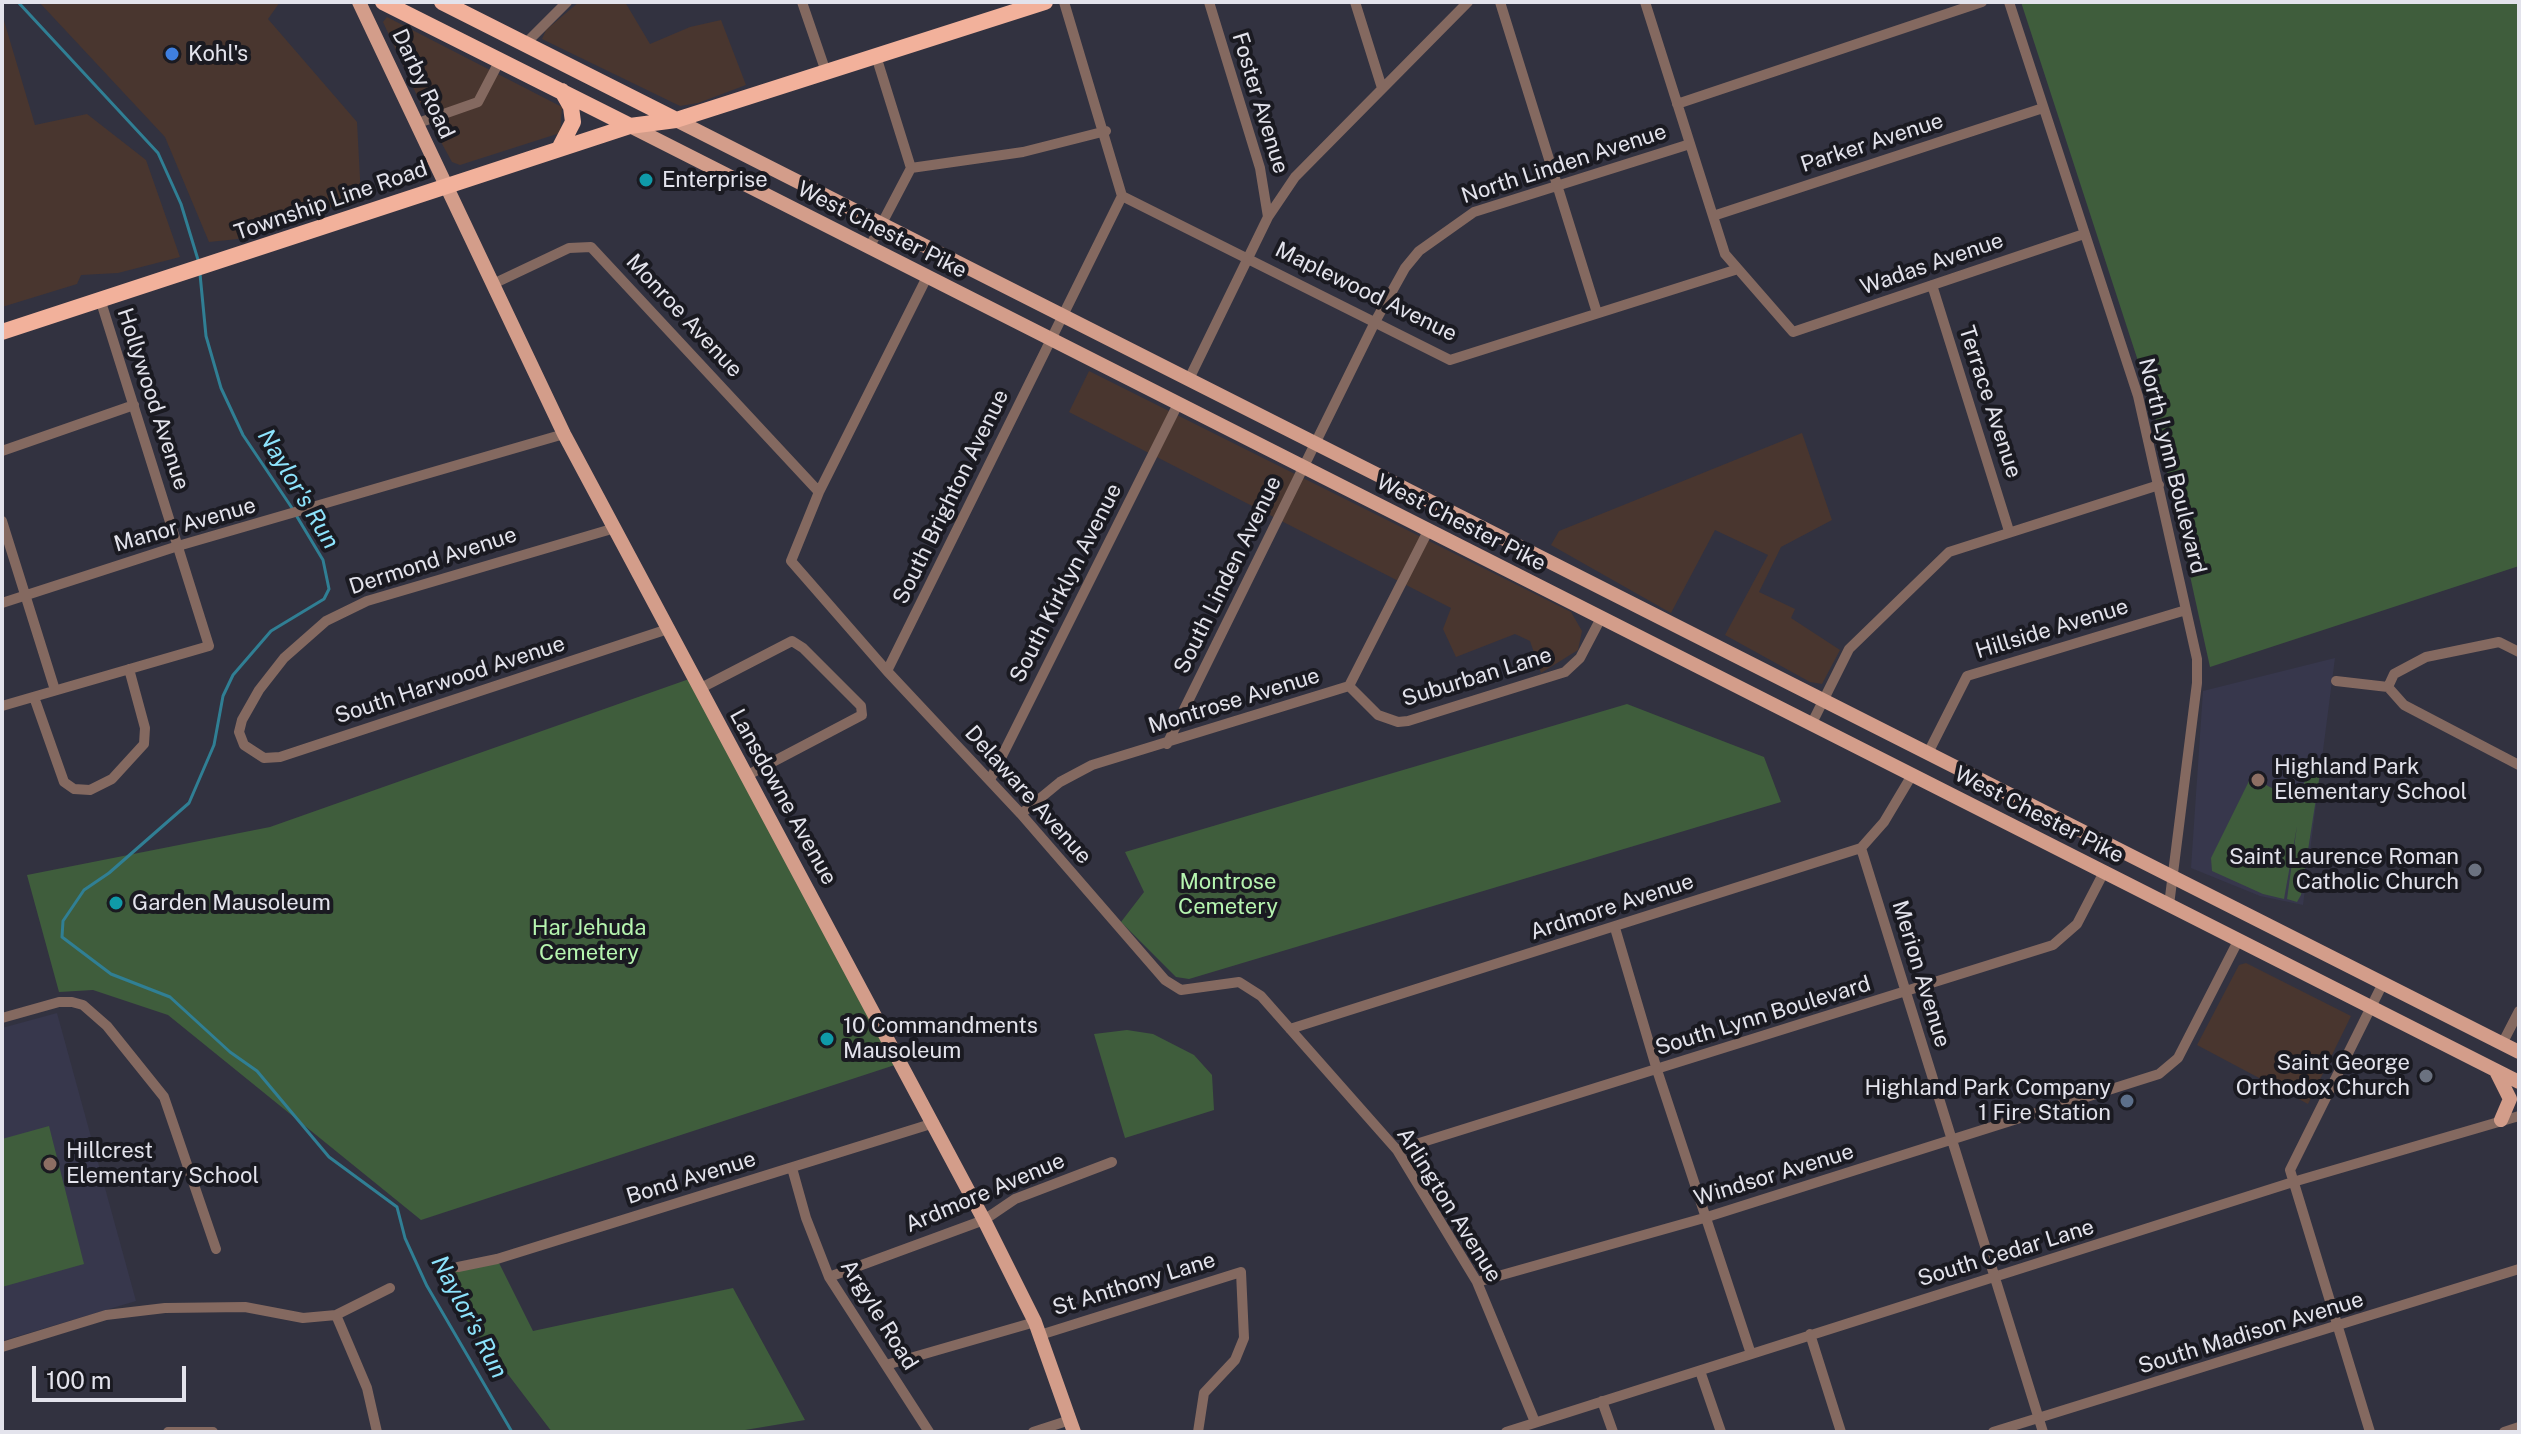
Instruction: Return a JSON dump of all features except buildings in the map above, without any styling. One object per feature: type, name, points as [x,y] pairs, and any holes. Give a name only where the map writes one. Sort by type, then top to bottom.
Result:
[{"type":"highway","name":"West Chester Pike","points":[[383,2],[630,126]]},
{"type":"highway","name":"West Chester Pike","points":[[442,2],[676,120]]},
{"type":"highway","name":"Township Line Road","points":[[2,332],[630,126],[676,120],[1045,2]]},
{"type":"highway","points":[[559,149],[573,122],[571,107],[562,91]]},
{"type":"main road","name":"Darby Road","points":[[359,2],[446,185]]},
{"type":"main road","name":"West Chester Pike","points":[[676,120],[2519,1052]]},
{"type":"main road","name":"West Chester Pike","points":[[630,126],[2519,1082]]},
{"type":"main road","name":"Lansdowne Avenue","points":[[446,185],[564,434],[984,1220],[1038,1328],[1072,1426]]},
{"type":"main road","points":[[2478,1062],[2494,1057],[2502,1044]]},
{"type":"main road","points":[[2496,1071],[2510,1099],[2501,1120]]},
{"type":"street","points":[[525,44],[567,2]]},
{"type":"street","points":[[802,2],[826,72]]},
{"type":"street","points":[[1064,2],[1106,131],[1122,196]]},
{"type":"street","name":"Foster Avenue","points":[[1209,2],[1260,168],[1268,217]]},
{"type":"street","points":[[1355,2],[1382,88]]},
{"type":"street","points":[[1189,379],[1268,217],[1306,164],[1468,2]]},
{"type":"street","points":[[1500,2],[1597,313]]},
{"type":"street","points":[[1645,2],[1725,254],[1738,269]]},
{"type":"street","name":"North Linden Avenue","points":[[1677,104],[1982,2]]},
{"type":"street","name":"North Lynn Boulevard","points":[[2009,2],[2138,396],[2197,659],[2197,683],[2169,905]]},
{"type":"street","points":[[869,248],[911,168],[876,56]]},
{"type":"street","points":[[418,123],[478,102],[500,60]]},
{"type":"street","name":"Parker Avenue","points":[[1713,216],[2043,108]]},
{"type":"street","points":[[911,168],[1023,152],[1106,131]]},
{"type":"street","name":"North Linden Avenue","points":[[1303,468],[1405,268],[1436,236],[1474,212],[1690,144]]},
{"type":"street","name":"Maplewood Avenue","points":[[1122,196],[1249,256],[1450,360],[1738,269]]},
{"type":"street","name":"South Brighton Avenue","points":[[887,671],[1122,196]]},
{"type":"street","name":"Wadas Avenue","points":[[1738,269],[1793,332],[2084,234]]},
{"type":"street","name":"Monroe Avenue","points":[[493,284],[569,248],[591,247],[819,492]]},
{"type":"street","points":[[819,492],[927,277]]},
{"type":"street","name":"Terrace Avenue","points":[[1932,285],[2009,531]]},
{"type":"street","name":"Hollywood Avenue","points":[[101,302],[209,646],[129,669]]},
{"type":"street","name":"South Kirklyn Avenue","points":[[990,780],[1178,404]]},
{"type":"street","points":[[2,451],[134,405]]},
{"type":"street","name":"Manor Avenue","points":[[2,603],[178,546],[564,434]]},
{"type":"street","name":"South Linden Avenue","points":[[1167,744],[1303,468]]},
{"type":"street","points":[[1811,725],[1855,643],[1949,552],[2159,485]]},
{"type":"street","name":"Delaware Avenue","points":[[819,492],[791,561],[887,671],[1021,814],[1165,980],[1181,990],[1239,982],[1261,996]]},
{"type":"street","points":[[2,521],[55,690]]},
{"type":"street","name":"Dermond Avenue","points":[[246,747],[239,732],[247,710],[284,658],[326,621],[367,601],[615,528]]},
{"type":"street","name":"Montrose Avenue","points":[[1021,814],[1060,782],[1092,765],[1349,686],[1428,531]]},
{"type":"street","name":"Hillside Avenue","points":[[1928,753],[1967,676],[2186,610]]},
{"type":"street","name":"Suburban Lane","points":[[1349,686],[1378,715],[1398,722],[1408,721],[1565,672],[1580,658],[1601,618]]},
{"type":"street","name":"South Harwood Avenue","points":[[246,747],[264,758],[280,757],[668,629]]},
{"type":"street","points":[[699,689],[792,641],[831,674],[861,706],[862,715],[746,776]]},
{"type":"street","points":[[2388,687],[2394,674],[2426,657],[2499,642],[2519,652]]},
{"type":"street","points":[[2,706],[129,669],[145,728],[144,744],[112,779],[90,790],[74,789],[64,782],[34,697]]},
{"type":"street","points":[[2336,681],[2388,687],[2404,705],[2519,765]]},
{"type":"street","points":[[1861,848],[1884,822],[1912,775]]},
{"type":"street","name":"Ardmore Avenue","points":[[1290,1029],[1861,848]]},
{"type":"street","name":"Merion Avenue","points":[[1861,848],[2043,1432]]},
{"type":"street","name":"South Lynn Boulevard","points":[[1397,1150],[2053,945],[2077,924],[2104,872]]},
{"type":"street","points":[[1615,928],[1704,1218],[1751,1354]]},
{"type":"street","name":"Windsor Avenue","points":[[1477,1282],[1704,1218],[2166,1070],[2178,1058],[2238,941]]},
{"type":"street","points":[[2370,1432],[2336,1329],[2290,1170],[2383,983]]},
{"type":"street","name":"Arlington Avenue","points":[[1261,996],[1397,1150],[1477,1282],[1535,1422]]},
{"type":"street","points":[[3,1016],[59,1002],[83,1005],[107,1026],[164,1097],[216,1249]]},
{"type":"street","points":[[2502,1044],[2519,1011]]},
{"type":"street","name":"South Cedar Lane","points":[[1506,1432],[2293,1182],[2519,1116]]},
{"type":"street","name":"Bond Avenue","points":[[458,1267],[497,1259],[934,1123]]},
{"type":"street","name":"Ardmore Avenue","points":[[829,1277],[984,1220],[1015,1199],[1112,1162]]},
{"type":"street","name":"Argyle Road","points":[[792,1168],[806,1218],[829,1277],[929,1432]]},
{"type":"street","name":"South Madison Avenue","points":[[1993,1432],[2336,1329],[2519,1269]]},
{"type":"street","name":"St Anthony Lane","points":[[886,1365],[1038,1328],[1241,1272],[1244,1338],[1235,1360],[1204,1393],[1198,1432]]},
{"type":"street","points":[[2,1347],[106,1315],[165,1308],[245,1307],[303,1318],[336,1315],[349,1312],[390,1288]]},
{"type":"street","points":[[336,1315],[367,1388],[377,1432]]},
{"type":"street","points":[[1810,1334],[1841,1432]]},
{"type":"street","points":[[1700,1371],[1721,1432]]},
{"type":"street","points":[[1602,1401],[1613,1432]]},
{"type":"street","points":[[1033,1432],[1072,1426]]},
{"type":"street","points":[[2504,1432],[2519,1427]]},
{"type":"street","points":[[168,1432],[213,1432]]},
{"type":"shaded area","points":[[39,2],[280,2],[268,19],[357,122],[361,197],[238,239],[209,242],[165,137]]},
{"type":"shaded area","points":[[579,2],[625,2],[650,44],[690,27],[721,20],[746,85],[698,103],[680,106],[542,39],[546,30]]},
{"type":"shaded area","points":[[2,14],[35,125],[87,114],[146,160],[180,257],[118,273],[81,275],[77,284],[2,307]]},
{"type":"shaded area","points":[[387,17],[562,107],[560,133],[460,165],[452,162],[425,113],[383,22]]},
{"type":"shaded area","points":[[1089,371],[1571,612],[1582,631],[1578,650],[1541,673],[1530,641],[1515,634],[1456,657],[1443,629],[1451,608],[1069,412]]},
{"type":"shaded area","points":[[1802,433],[1832,520],[1781,547],[1759,592],[1795,609],[1791,618],[1840,650],[1822,684],[1810,682],[1725,635],[1768,555],[1715,530],[1671,613],[1551,545],[1559,531]]},
{"type":"shaded area","name":"Highland Park Elementary School","points":[[2335,658],[2303,905],[2260,896],[2191,868],[2203,691]]},
{"type":"shaded area","points":[[2246,963],[2351,1016],[2308,1104],[2197,1045],[2239,965]]},
{"type":"shaded area","name":"Hillcrest Elementary School","points":[[57,1013],[136,1301],[2,1341],[2,1028]]},
{"type":"green space","points":[[2021,2],[2519,2],[2519,566],[2210,667],[2153,407]]},
{"type":"green space","name":"Har Jehuda Cemetery","points":[[692,678],[901,1063],[421,1220],[168,1015],[93,990],[59,992],[27,875],[270,827]]},
{"type":"green space","name":"Montrose Cemetery","points":[[1627,704],[1764,757],[1781,802],[1189,979],[1176,977],[1121,922],[1144,892],[1125,852]]},
{"type":"green space","points":[[2307,770],[2320,773],[2301,895],[2297,902],[2287,899],[2297,826],[2284,899],[2263,894],[2212,871],[2211,858],[2251,777],[2300,803]]},
{"type":"green space","points":[[1127,1030],[1153,1034],[1194,1055],[1212,1075],[1214,1110],[1125,1138],[1094,1034]]},
{"type":"green space","points":[[49,1126],[84,1264],[2,1287],[2,1139]]},
{"type":"green space","points":[[497,1259],[533,1331],[733,1288],[805,1420],[733,1432],[552,1432],[439,1284],[458,1267]]},
{"type":"waterway","name":"Naylor's Run","points":[[18,2],[158,153],[181,204],[199,263]]},
{"type":"waterway","name":"Naylor's Run","points":[[200,274],[206,336],[221,388],[243,435],[292,508]]},
{"type":"waterway","name":"Naylor's Run","points":[[296,515],[323,560],[329,589],[324,599],[271,631],[233,675],[223,696],[214,745],[189,803],[109,873],[84,890],[63,921],[62,937],[111,974],[170,997],[230,1052],[257,1071],[329,1157],[397,1207],[405,1238],[427,1286],[512,1432]]},
{"type":"place","name":"Kohl's","points":[[172,54]]},
{"type":"place","name":"Enterprise","points":[[646,180]]},
{"type":"place","name":"Highland Park Elementary School","points":[[2258,780]]},
{"type":"place","name":"Saint Laurence Roman Catholic Church","points":[[2475,870]]},
{"type":"place","name":"Garden Mausoleum","points":[[116,903]]},
{"type":"place","name":"10 Commandments Mausoleum","points":[[827,1039]]},
{"type":"place","name":"Saint George Orthodox Church","points":[[2426,1076]]},
{"type":"place","name":"Highland Park Company 1 Fire Station","points":[[2127,1101]]},
{"type":"place","name":"Hillcrest Elementary School","points":[[50,1164]]}]
